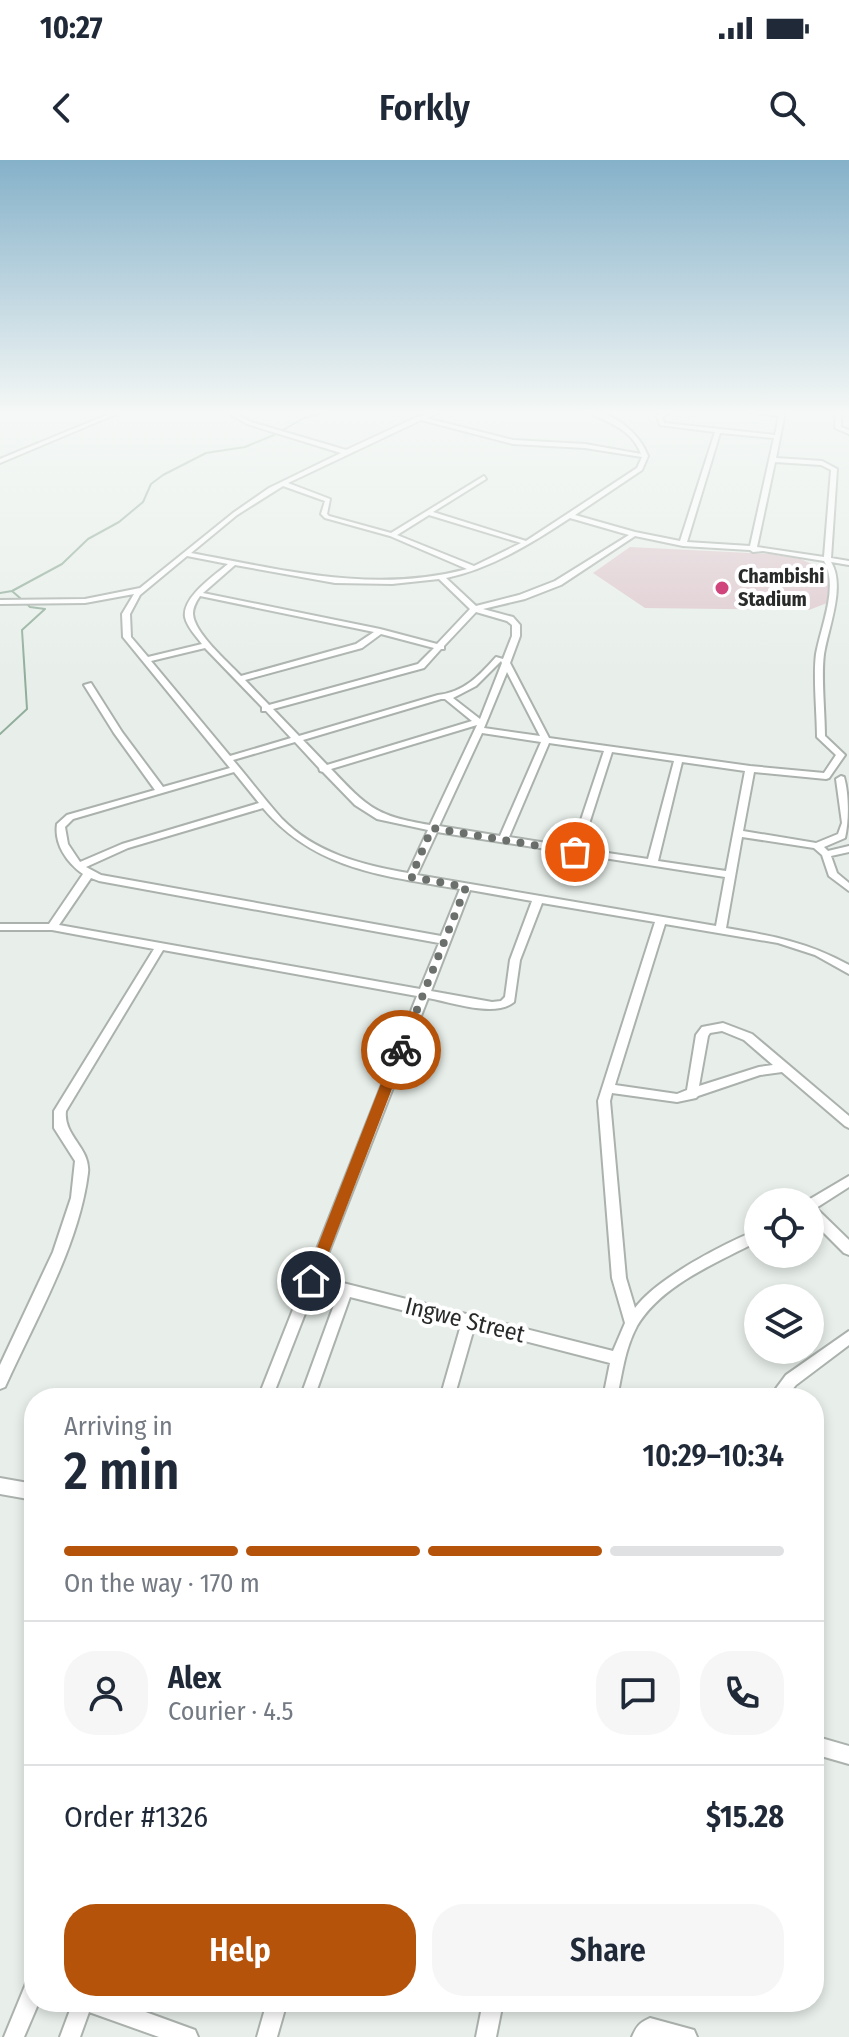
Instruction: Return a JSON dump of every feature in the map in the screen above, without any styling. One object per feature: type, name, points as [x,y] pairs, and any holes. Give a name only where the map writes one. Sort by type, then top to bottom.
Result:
[{"type":"street","points":[[256,500],[141,590],[126,614],[125,630],[145,660],[289,831],[315,849],[358,866],[799,945],[849,970]]},
{"type":"street","points":[[327,500],[324,514],[327,517],[392,535],[474,569]]},
{"type":"street","points":[[392,535],[450,500]]},
{"type":"street","points":[[185,554],[347,582],[441,577],[474,569],[527,543],[596,500]]},
{"type":"street","points":[[683,544],[697,500]]},
{"type":"street","points":[[753,550],[765,500]]},
{"type":"street","points":[[826,776],[841,755],[821,737],[819,662],[830,618],[833,571],[827,561],[832,500]]},
{"type":"street","points":[[429,513],[527,543]]},
{"type":"street","points":[[572,516],[683,544],[849,563]]},
{"type":"street","points":[[265,709],[421,666],[474,609],[522,597],[558,583],[634,534]]},
{"type":"street","points":[[233,563],[199,594],[188,614],[207,645],[265,709],[348,796],[369,811],[392,821],[730,875]]},
{"type":"street","points":[[411,877],[479,726],[502,660],[516,636],[516,625],[510,619],[474,609],[441,577]]},
{"type":"street","points":[[0,602],[85,601],[141,590]]},
{"type":"street","points":[[199,594],[380,631],[441,647]]},
{"type":"street","points":[[238,679],[359,646],[380,631]]},
{"type":"street","points":[[145,660],[207,645]]},
{"type":"street","points":[[448,698],[469,687],[502,660]]},
{"type":"street","points":[[502,660],[546,740]]},
{"type":"street","points":[[88,685],[118,733],[160,790]]},
{"type":"street","points":[[228,759],[441,697],[448,698],[479,726]]},
{"type":"street","points":[[323,769],[479,726],[546,740],[845,780],[847,823],[842,836],[821,850]]},
{"type":"street","points":[[503,840],[546,740]]},
{"type":"street","points":[[575,852],[609,749]]},
{"type":"street","points":[[652,864],[679,758]]},
{"type":"street","points":[[236,769],[62,822],[60,831],[64,847],[88,875],[444,940]]},
{"type":"street","points":[[721,929],[750,769]]},
{"type":"street","points":[[78,867],[125,846],[265,804]]},
{"type":"street","points":[[737,833],[821,850],[849,849]]},
{"type":"street","points":[[821,850],[833,874],[849,888]]},
{"type":"street","points":[[52,927],[88,875]]},
{"type":"street","points":[[269,1388],[466,887]]},
{"type":"street","points":[[0,927],[52,927],[492,1006],[504,1004],[510,999],[515,960],[538,899]]},
{"type":"street","points":[[632,1323],[617,1263],[604,1126],[607,1088],[661,920]]},
{"type":"street","points":[[0,1382],[65,1235],[82,1170],[79,1155],[60,1131],[60,1111],[160,947]]},
{"type":"street","points":[[692,1095],[702,1035],[714,1027],[723,1027],[748,1037],[849,1123]]},
{"type":"street","points":[[607,1088],[667,1098],[692,1095],[759,1071],[782,1068]]},
{"type":"street","points":[[824,1198],[849,1181]]},
{"type":"street","points":[[824,1223],[849,1249]]},
{"type":"street","points":[[612,1388],[618,1359],[641,1309],[668,1285],[744,1243]]},
{"type":"street","name":"Ingwe Street","points":[[311,1281],[618,1359]]},
{"type":"street","points":[[311,1388],[346,1290]]},
{"type":"street","points":[[450,1388],[469,1320]]},
{"type":"street","points":[[784,1388],[849,1337]]},
{"type":"street","points":[[0,1486],[24,1490]]},
{"type":"street","points":[[824,1748],[849,1755]]},
{"type":"street","points":[[14,2037],[24,2012]]},
{"type":"street","points":[[70,2037],[81,2012]]},
{"type":"street","points":[[115,2012],[188,2037]]},
{"type":"street","points":[[267,2037],[274,2012]]},
{"type":"street","points":[[486,2037],[491,2012]]},
{"type":"street","points":[[642,2037],[650,2028],[687,2037]]},
{"type":"shaded area","name":"Chambishi Stadium","points":[[630,547],[770,554],[801,559],[830,573],[827,603],[809,610],[645,608],[593,573]]},
{"type":"waterway","points":[[12,591],[62,564],[88,539],[119,522],[144,500]]},
{"type":"waterway","points":[[0,593],[12,591]]},
{"type":"waterway","points":[[12,591],[20,598]]},
{"type":"waterway","points":[[0,734],[27,709],[22,630],[45,609],[30,607],[25,602]]},
{"type":"way so far","points":[[401,1050],[466,887],[411,877],[432,828],[575,852]]},
{"type":"place","name":"Chambishi Stadium","points":[[722,588]]},
{"type":"route","points":[[311,1281],[401,1050]]}]
